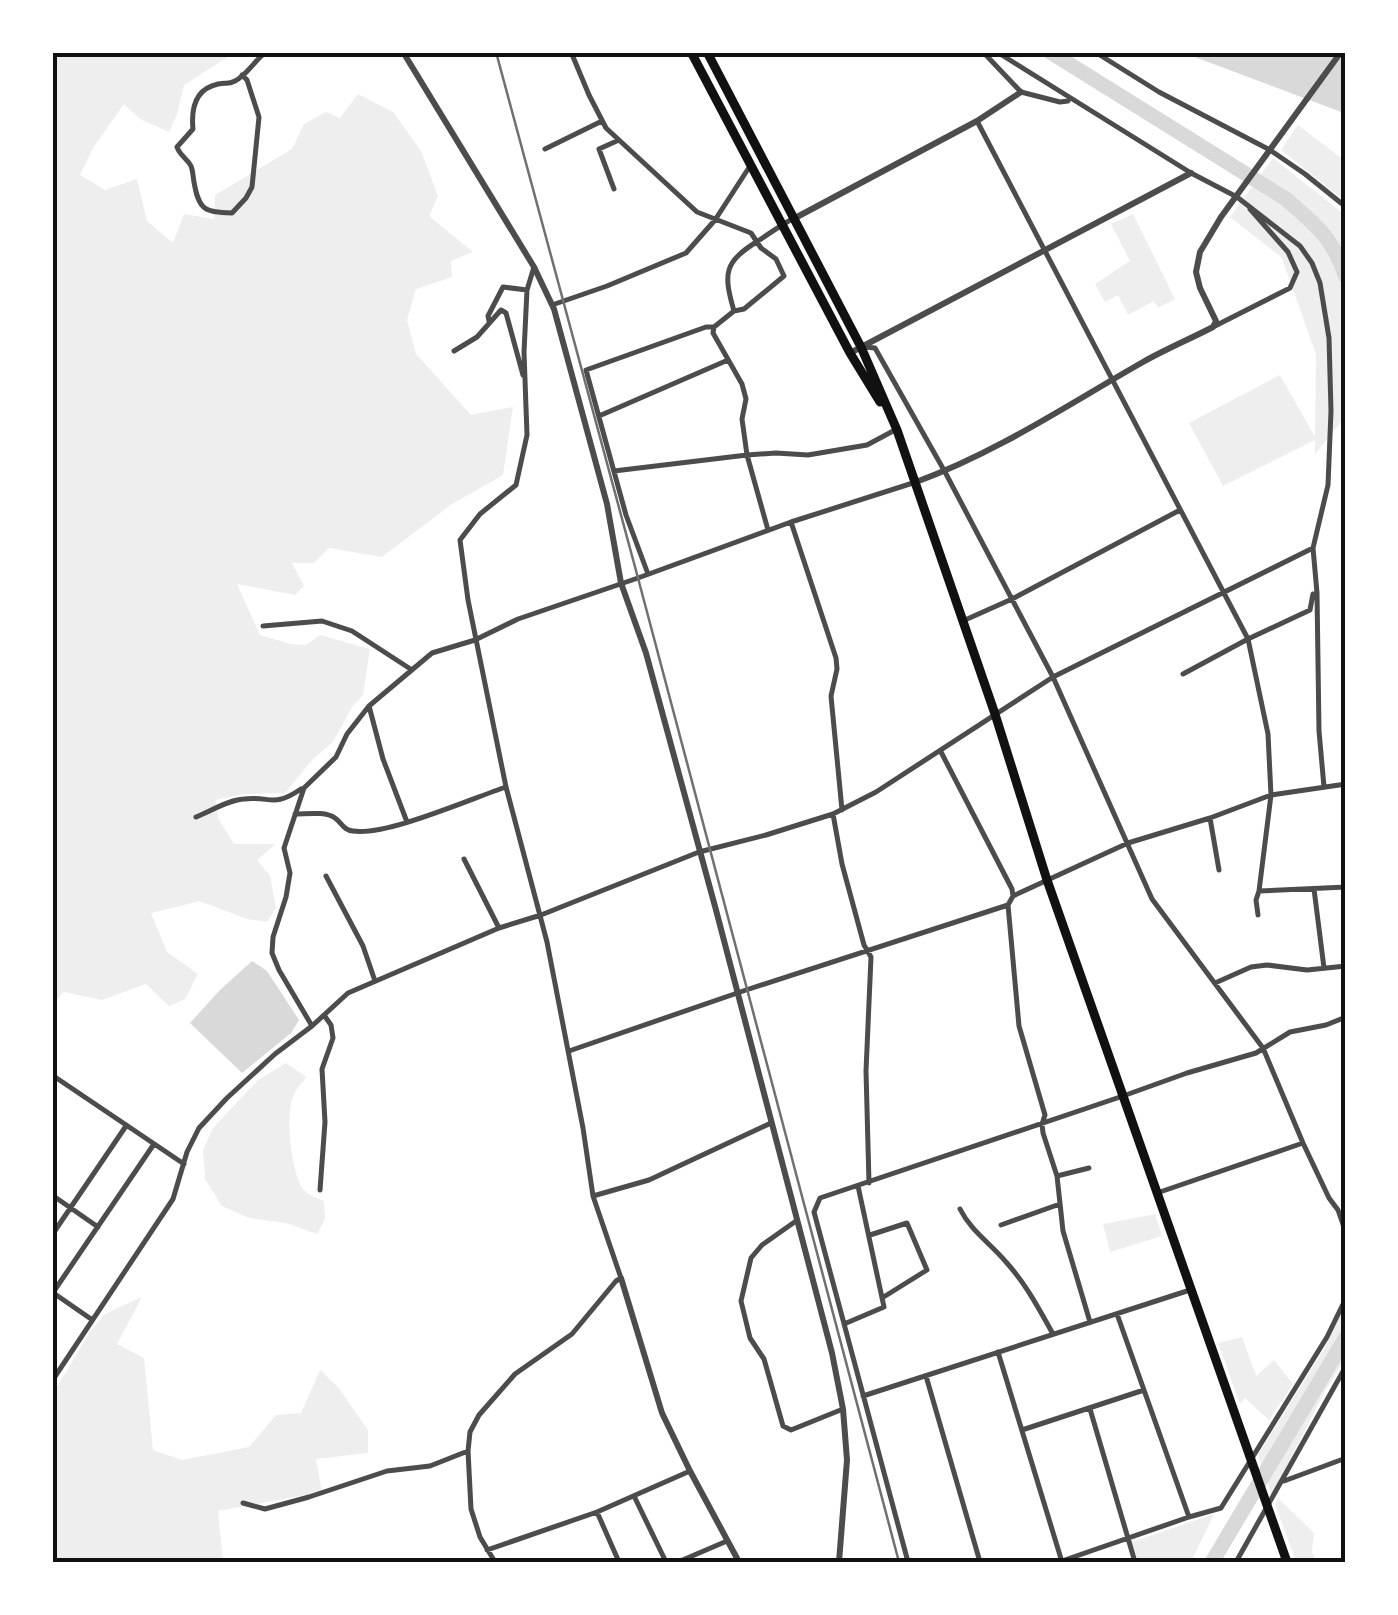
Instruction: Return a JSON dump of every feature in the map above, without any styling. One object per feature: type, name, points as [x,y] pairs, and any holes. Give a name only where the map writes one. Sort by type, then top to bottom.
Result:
[{"type":"highway","points":[[690,52],[850,353],[897,430]]},
{"type":"highway","points":[[706,52],[861,346],[897,430],[1048,880],[1286,1562]]},
{"type":"street","points":[[242,75],[259,117],[252,187],[232,213],[211,212],[201,206],[190,164],[179,154],[177,146],[193,129],[194,100],[217,84],[232,83],[266,52]]},
{"type":"street","points":[[403,52],[552,304],[607,504],[621,582],[646,652],[832,1353],[844,1409],[847,1460],[839,1562]]},
{"type":"street","points":[[571,52],[606,128],[697,212],[752,233],[776,260],[784,276],[714,328],[706,327],[586,370],[626,515],[648,574]]},
{"type":"street","points":[[997,52],[1191,174],[1239,193],[1300,246],[1312,264],[1320,283],[1328,338],[1330,411],[1328,485],[1312,548],[1324,787]]},
{"type":"street","points":[[1094,52],[1159,92],[1270,150],[1346,207]]},
{"type":"street","points":[[1214,327],[1216,320],[1196,272],[1200,252],[1221,217],[1341,52]]},
{"type":"street","points":[[983,53],[1021,92],[1060,102],[1071,100]]},
{"type":"street","points":[[734,311],[727,278],[740,251],[976,121],[1021,92]]},
{"type":"street","points":[[545,149],[602,120]]},
{"type":"street","points":[[976,121],[1248,639],[1268,734],[1270,795],[1256,900],[1258,915]]},
{"type":"street","points":[[614,189],[600,149],[619,140]]},
{"type":"street","points":[[552,304],[686,253],[750,166]]},
{"type":"street","points":[[850,353],[1191,174]]},
{"type":"street","points":[[196,817],[245,798],[284,800],[304,788],[336,757],[347,734],[369,706],[432,653],[790,522],[945,472],[1144,362],[1290,288],[1297,272],[1288,252],[1239,193]]},
{"type":"street","points":[[534,268],[527,290],[527,435],[516,485],[480,514],[460,540],[506,787],[541,914],[593,1196],[662,1413],[739,1562]]},
{"type":"street","points":[[490,322],[488,316],[503,287],[527,290]]},
{"type":"street","points":[[454,351],[477,338],[501,310],[506,313],[525,378]]},
{"type":"street","points":[[714,328],[746,398],[742,418],[748,455],[768,530]]},
{"type":"street","points":[[861,346],[875,348],[1012,599],[1053,678],[1152,899],[1263,1048],[1346,1233]]},
{"type":"street","points":[[598,416],[728,360]]},
{"type":"street","points":[[614,471],[748,455],[808,455],[867,445],[897,430]]},
{"type":"street","points":[[961,622],[1180,510]]},
{"type":"street","points":[[790,522],[836,658],[831,696],[842,810]]},
{"type":"street","points":[[52,1381],[173,1199],[199,1128],[274,1054],[348,993],[499,928],[699,852],[834,814],[876,792],[1053,678],[1312,548]]},
{"type":"street","points":[[1182,674],[1310,610],[1317,593]]},
{"type":"street","points":[[263,626],[322,621],[352,631],[412,670]]},
{"type":"street","points":[[369,706],[383,759],[407,822]]},
{"type":"street","points":[[940,752],[1012,888],[1008,906],[1020,1026],[1046,1115],[1042,1124],[1057,1176],[1063,1231],[1090,1322]]},
{"type":"street","points":[[1013,896],[1128,843],[1270,795],[1346,784]]},
{"type":"street","points":[[295,814],[328,814],[338,819],[342,828],[352,831],[381,830],[506,787]]},
{"type":"street","points":[[304,788],[284,848],[290,872],[272,953],[312,1026]]},
{"type":"street","points":[[834,814],[842,864],[864,945],[871,957],[866,1071],[868,1183]]},
{"type":"street","points":[[1210,818],[1219,870]]},
{"type":"street","points":[[464,859],[499,928]]},
{"type":"street","points":[[326,876],[363,946],[375,981]]},
{"type":"street","points":[[1260,891],[1346,888]]},
{"type":"street","points":[[1314,889],[1324,968]]},
{"type":"street","points":[[568,1051],[1008,906]]},
{"type":"street","points":[[1215,983],[1251,967],[1307,970],[1346,966]]},
{"type":"street","points":[[320,1190],[325,1122],[322,1068],[333,1038],[331,1024],[324,1015]]},
{"type":"street","points":[[908,1562],[814,1212],[820,1198],[1187,1072],[1256,1053],[1290,1032],[1326,1025],[1346,1016]]},
{"type":"street","points":[[52,1074],[184,1164]]},
{"type":"street","points":[[593,1196],[650,1180],[771,1123]]},
{"type":"street","points":[[52,1235],[126,1125]]},
{"type":"street","points":[[92,1320],[53,1293],[154,1144]]},
{"type":"street","points":[[1157,1193],[1303,1144]]},
{"type":"street","points":[[1057,1176],[1089,1168]]},
{"type":"street","points":[[844,1324],[884,1307],[858,1186]]},
{"type":"street","points":[[52,1195],[98,1227]]},
{"type":"street","points":[[1001,1225],[1060,1204]]},
{"type":"street","points":[[960,1209],[968,1224],[1026,1285],[1053,1334]]},
{"type":"street","points":[[797,1220],[762,1245],[751,1258],[741,1300],[750,1338],[764,1359],[782,1426],[791,1430],[844,1409]]},
{"type":"street","points":[[869,1235],[906,1223],[927,1270],[882,1298]]},
{"type":"street","points":[[495,1562],[486,1550],[471,1509],[470,1432],[479,1415],[515,1374],[572,1334],[621,1278]]},
{"type":"street","points":[[864,1396],[1190,1290]]},
{"type":"street","points":[[998,1352],[1061,1562],[1221,1508],[1252,1464],[1346,1298]]},
{"type":"street","points":[[1117,1314],[1189,1517]]},
{"type":"street","points":[[1236,1562],[1346,1366]]},
{"type":"street","points":[[926,1376],[980,1562]]},
{"type":"street","points":[[1022,1430],[1144,1390]]},
{"type":"street","points":[[1090,1409],[1134,1562]]},
{"type":"street","points":[[243,1503],[265,1508],[387,1471],[430,1466],[468,1450]]},
{"type":"street","points":[[1281,1482],[1346,1458]]},
{"type":"street","points":[[486,1550],[597,1512],[690,1471]]},
{"type":"street","points":[[634,1496],[666,1562]]},
{"type":"street","points":[[597,1512],[619,1562]]},
{"type":"street","points":[[678,1562],[727,1541]]},
{"type":"shaded area","points":[[53,53],[234,53],[184,85],[169,132],[140,119],[124,104],[93,148],[80,175],[105,190],[137,179],[147,221],[173,243],[184,214],[214,219],[215,195],[292,149],[304,124],[326,112],[340,118],[358,94],[393,112],[421,151],[438,196],[429,216],[473,252],[451,261],[452,277],[416,289],[407,320],[416,354],[471,415],[513,407],[503,475],[452,504],[382,557],[329,548],[314,563],[292,563],[304,586],[295,595],[237,584],[260,635],[306,645],[320,635],[370,649],[363,695],[333,742],[285,793],[244,794],[216,800],[218,818],[234,844],[276,844],[257,860],[270,876],[276,908],[267,922],[247,919],[200,901],[151,913],[167,952],[198,974],[185,999],[169,1006],[146,984],[102,1000],[64,992],[53,1003]]},
{"type":"shaded area","points":[[1184,53],[1345,53],[1345,114],[1341,112]]},
{"type":"shaded area","points":[[1298,125],[1345,161],[1345,201],[1281,150]]},
{"type":"shaded area","points":[[1273,158],[1345,215],[1345,424],[1344,419],[1315,454],[1315,440],[1223,486],[1189,423],[1280,375],[1315,437],[1316,355],[1282,258],[1230,217]]},
{"type":"shaded area","points":[[1133,214],[1175,299],[1158,308],[1154,301],[1128,315],[1118,295],[1105,302],[1095,284],[1130,261],[1111,224]]},
{"type":"shaded area","points":[[252,961],[267,971],[299,1020],[291,1033],[242,1073],[190,1023]]},
{"type":"shaded area","points":[[286,1063],[306,1077],[293,1097],[290,1130],[299,1182],[308,1194],[324,1201],[325,1219],[317,1234],[286,1223],[249,1218],[222,1206],[205,1179],[203,1150],[213,1128],[258,1080]]},
{"type":"shaded area","points":[[1155,1214],[1162,1236],[1110,1252],[1103,1224]]},
{"type":"shaded area","points":[[142,1297],[117,1344],[144,1358],[153,1450],[182,1460],[249,1447],[276,1415],[301,1413],[320,1370],[338,1387],[368,1430],[368,1453],[316,1459],[322,1492],[218,1511],[223,1562],[53,1562],[53,1394],[89,1333],[105,1314]]},
{"type":"shaded area","points":[[1345,1306],[1345,1359],[1272,1495],[1258,1455],[1324,1349]]},
{"type":"shaded area","points":[[1242,1337],[1256,1376],[1274,1360],[1293,1384],[1269,1420],[1245,1398],[1240,1404],[1218,1343]]},
{"type":"shaded area","points":[[1278,1498],[1314,1533],[1312,1551],[1316,1562],[1296,1562],[1275,1504]]},
{"type":"shaded area","points":[[1214,1514],[1191,1562],[1138,1562],[1132,1542]]},
{"type":"waterway","points":[[1050,52],[1286,199],[1322,233],[1346,277]]},
{"type":"waterway","points":[[1212,1562],[1346,1337]]},
{"type":"railway","points":[[496,52],[899,1562]]}]
